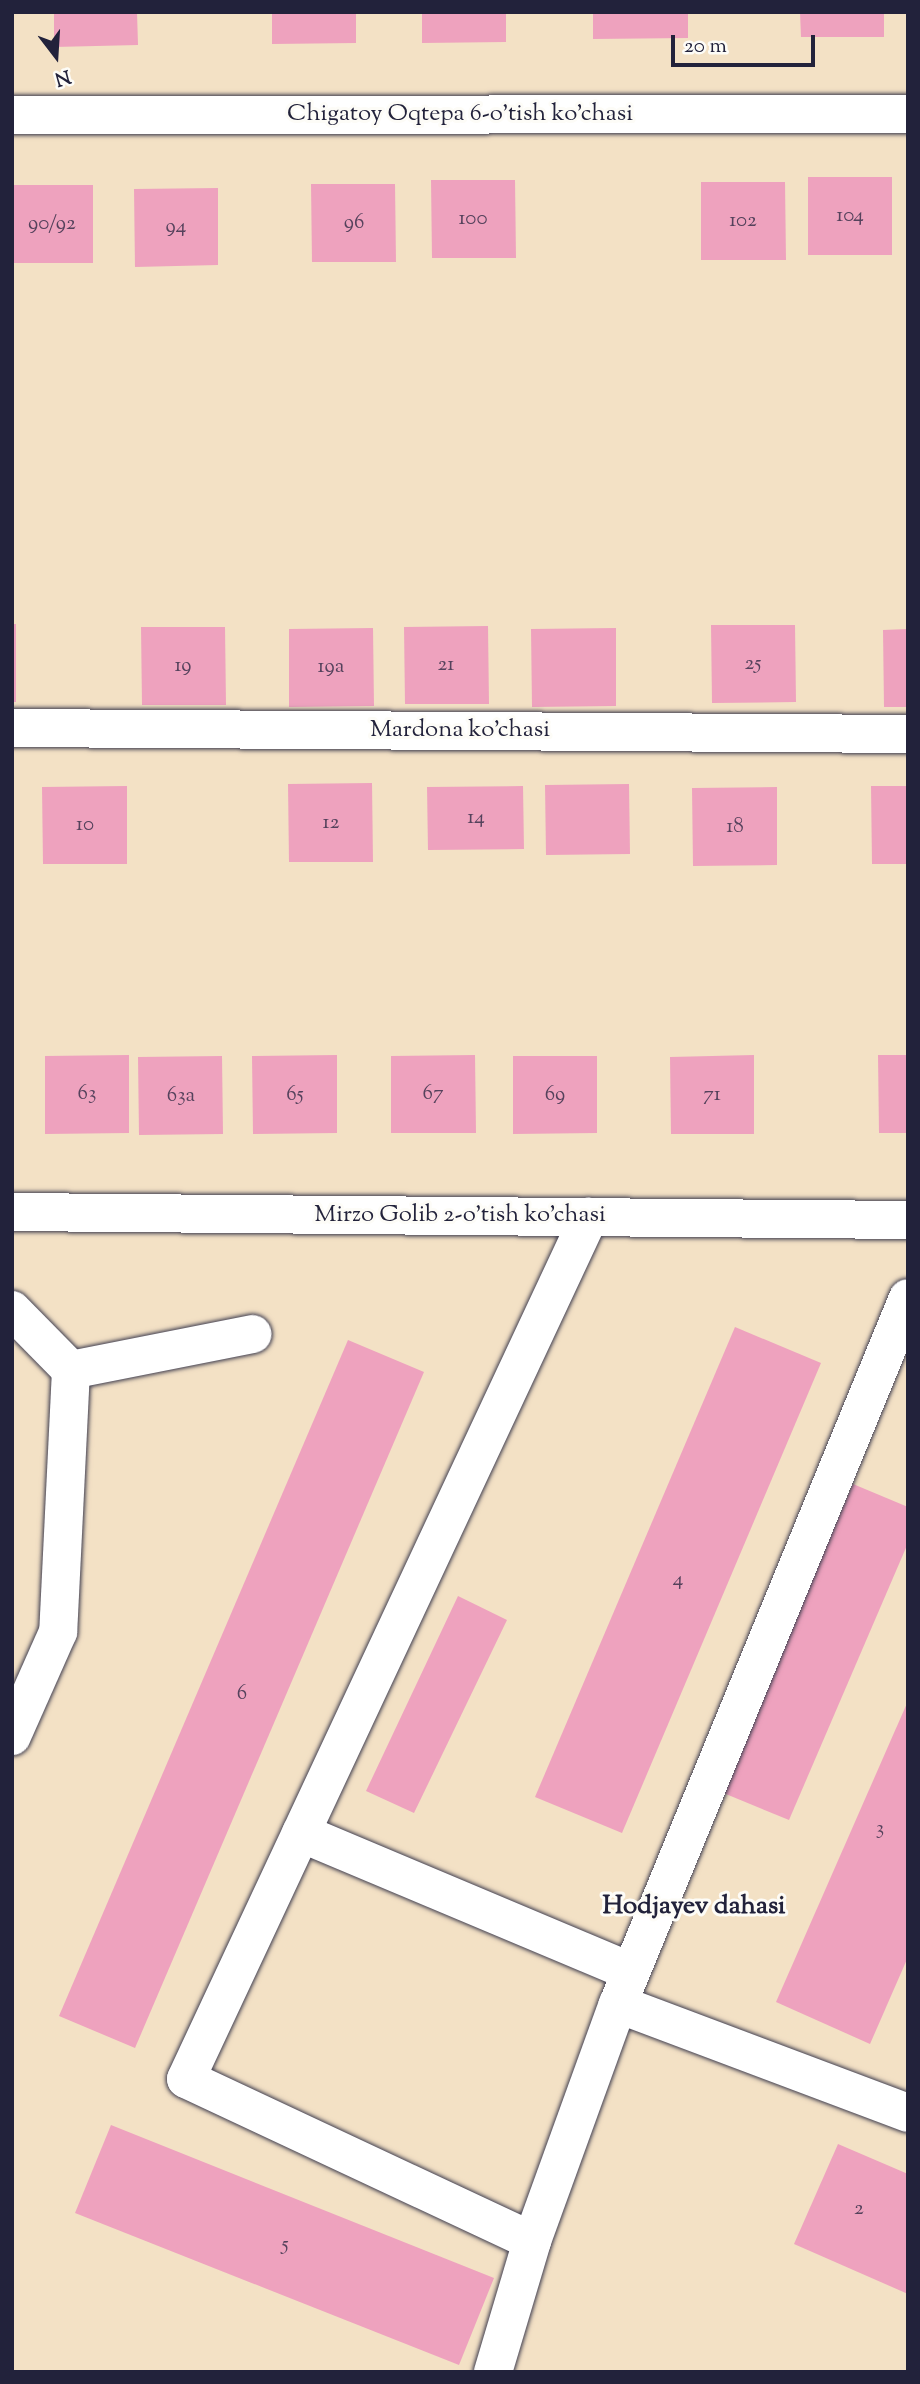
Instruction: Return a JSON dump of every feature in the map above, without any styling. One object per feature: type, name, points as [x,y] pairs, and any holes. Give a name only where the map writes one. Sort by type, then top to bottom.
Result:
[{"type":"street","name":"Chigatoy Oqtepa 6-o'tish ko'chasi","points":[[12,115],[908,114]]},
{"type":"street","name":"Mardona ko'chasi","points":[[12,728],[908,734]]},
{"type":"street","name":"Mirzo Golib 2-o'tish ko'chasi","points":[[12,1212],[908,1220]]},
{"type":"street","points":[[532,2241],[186,2078],[589,1217]]},
{"type":"street","points":[[493,2372],[532,2241],[624,1987],[908,1298]]},
{"type":"street","points":[[12,1310],[71,1370],[58,1632],[12,1736]]},
{"type":"street","points":[[71,1370],[252,1334]]},
{"type":"street","points":[[301,1833],[624,1987],[907,2110]]},
{"type":"building","points":[[54,12],[137,12],[138,45],[54,47]]},
{"type":"building","points":[[272,12],[356,12],[356,43],[272,44]]},
{"type":"building","points":[[422,12],[506,12],[506,42],[422,43]]},
{"type":"building","points":[[593,12],[688,12],[688,38],[593,39]]},
{"type":"building","points":[[800,12],[884,12],[884,37],[801,37]]},
{"type":"building","points":[[808,177],[892,177],[892,255],[808,255]]},
{"type":"building","points":[[431,180],[515,180],[516,258],[432,258]]},
{"type":"building","points":[[701,182],[785,182],[786,260],[701,260]]},
{"type":"building","points":[[311,184],[395,184],[396,262],[312,262]]},
{"type":"building","points":[[12,185],[93,185],[93,263],[12,263]]},
{"type":"building","points":[[218,188],[218,265],[135,267],[134,189]]},
{"type":"building","points":[[12,624],[16,624],[16,702],[12,702]]},
{"type":"building","points":[[711,625],[795,625],[796,702],[712,703]]},
{"type":"building","points":[[488,626],[489,704],[405,704],[404,627]]},
{"type":"building","points":[[141,627],[225,627],[226,705],[142,705]]},
{"type":"building","points":[[373,628],[374,706],[289,707],[289,629]]},
{"type":"building","points":[[616,628],[616,706],[532,707],[531,629]]},
{"type":"building","points":[[908,629],[908,707],[884,707],[883,630]]},
{"type":"building","points":[[372,783],[373,862],[289,862],[288,784]]},
{"type":"building","points":[[629,784],[630,854],[546,855],[545,785]]},
{"type":"building","points":[[127,786],[127,864],[43,864],[42,787]]},
{"type":"building","points":[[523,786],[524,849],[428,850],[427,787]]},
{"type":"building","points":[[871,786],[908,786],[908,864],[872,864]]},
{"type":"building","points":[[777,787],[777,865],[693,866],[692,788]]},
{"type":"building","points":[[129,1055],[129,1133],[45,1134],[45,1056]]},
{"type":"building","points":[[337,1055],[337,1133],[253,1134],[252,1056]]},
{"type":"building","points":[[475,1055],[476,1133],[391,1133],[391,1056]]},
{"type":"building","points":[[754,1055],[754,1134],[671,1134],[670,1057]]},
{"type":"building","points":[[878,1055],[908,1055],[908,1133],[879,1133]]},
{"type":"building","points":[[222,1056],[223,1134],[139,1135],[138,1057]]},
{"type":"building","points":[[513,1056],[597,1056],[597,1133],[513,1134]]},
{"type":"building","points":[[735,1327],[821,1363],[622,1833],[535,1797]]},
{"type":"building","points":[[348,1340],[424,1372],[135,2048],[59,2016]]},
{"type":"building","points":[[853,1484],[908,1507],[908,1543],[789,1820],[721,1792]]},
{"type":"building","points":[[458,1596],[507,1620],[414,1813],[366,1791]]},
{"type":"building","points":[[908,1701],[908,1957],[870,2044],[776,2002]]},
{"type":"building","points":[[111,2125],[494,2278],[459,2365],[75,2213]]},
{"type":"building","points":[[838,2144],[908,2174],[908,2294],[794,2244]]},
{"type":"district","name":"Hodjayev dahasi","points":[[694,1907]]}]
